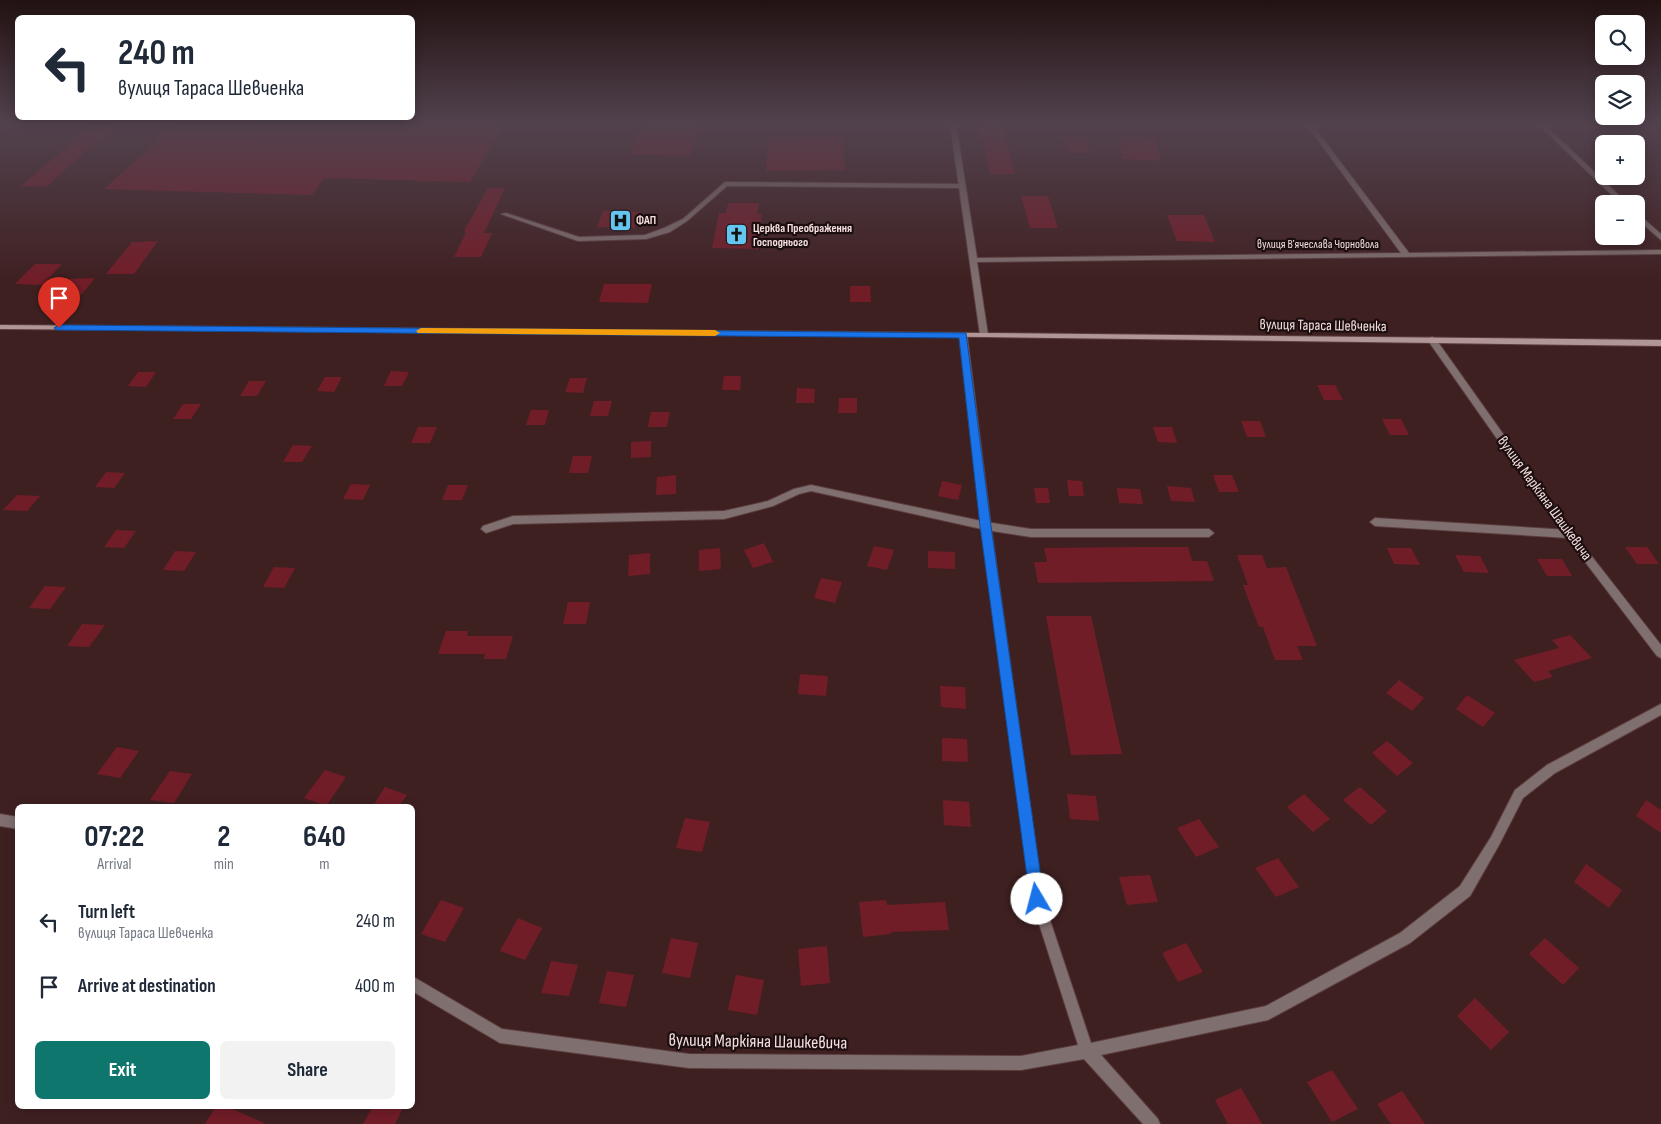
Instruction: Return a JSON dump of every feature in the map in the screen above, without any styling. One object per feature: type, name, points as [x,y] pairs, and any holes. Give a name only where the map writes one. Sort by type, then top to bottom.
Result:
[{"type":"street","points":[[960,176],[975,260],[984,335]]},
{"type":"street","points":[[1348,176],[1406,254]]},
{"type":"street","points":[[1596,176],[1616,195]]},
{"type":"street","points":[[504,214],[578,239],[621,239],[646,237],[667,230],[686,220],[725,184],[961,186]]},
{"type":"street","points":[[1645,223],[1661,238]]},
{"type":"street","name":"вулиця Вʼячеслава Чорновола","points":[[975,260],[1661,252]]},
{"type":"street","name":"вулиця Тараса Шевченка","points":[[0,327],[1661,343]]},
{"type":"street","points":[[963,335],[986,526],[1037,899],[1087,1051],[1153,1124]]},
{"type":"street","name":"вулиця Маркіяна Шашкевича","points":[[1432,340],[1569,534],[1661,653]]},
{"type":"street","points":[[486,529],[513,520],[724,515],[770,504],[797,491],[811,488],[986,526],[1031,533],[1209,533]]},
{"type":"street","points":[[1375,522],[1569,534]]},
{"type":"street","name":"вулиця Маркіяна Шашкевича","points":[[415,985],[500,1036],[689,1061],[1021,1063],[1268,1013],[1405,938],[1465,891],[1496,841],[1519,794],[1551,769],[1661,709]]},
{"type":"street","points":[[0,820],[15,822]]},
{"type":"building","points":[[32,176],[58,176],[46,187],[21,186]]},
{"type":"building","points":[[118,176],[473,176],[470,182],[324,178],[312,195],[104,189]]},
{"type":"building","points":[[488,188],[505,188],[484,233],[492,233],[481,257],[454,257],[466,232],[464,231]]},
{"type":"building","points":[[1021,196],[1048,196],[1058,228],[1030,228]]},
{"type":"building","name":"Церква Преображення Господнього","points":[[728,203],[759,203],[757,214],[762,214],[758,249],[712,248],[719,213],[726,213]]},
{"type":"building","points":[[603,211],[640,212],[635,228],[597,227]]},
{"type":"building","points":[[1167,215],[1204,215],[1215,242],[1177,241]]},
{"type":"building","points":[[158,241],[134,274],[106,274],[132,242]]},
{"type":"building","points":[[35,264],[62,264],[42,285],[15,284]]},
{"type":"building","points":[[95,278],[81,295],[50,295],[64,279]]},
{"type":"building","points":[[604,284],[652,284],[648,303],[599,302]]},
{"type":"building","points":[[850,286],[870,286],[871,302],[850,302]]},
{"type":"building","points":[[391,371],[409,372],[402,386],[384,386]]},
{"type":"building","points":[[138,372],[156,372],[146,387],[128,386]]},
{"type":"building","points":[[724,376],[741,376],[740,390],[722,390]]},
{"type":"building","points":[[325,377],[342,377],[334,392],[317,391]]},
{"type":"building","points":[[570,378],[587,378],[583,393],[565,392]]},
{"type":"building","points":[[249,381],[266,381],[257,396],[240,396]]},
{"type":"building","points":[[1317,385],[1335,385],[1343,400],[1324,400]]},
{"type":"building","points":[[797,388],[815,389],[814,403],[796,403]]},
{"type":"building","points":[[839,398],[857,398],[857,413],[838,413]]},
{"type":"building","points":[[594,401],[612,401],[608,416],[590,416]]},
{"type":"building","points":[[183,404],[201,404],[191,419],[173,419]]},
{"type":"building","points":[[531,410],[549,410],[545,425],[526,425]]},
{"type":"building","points":[[651,412],[670,412],[667,427],[648,427]]},
{"type":"building","points":[[1382,419],[1401,419],[1409,435],[1390,435]]},
{"type":"building","points":[[1241,421],[1260,421],[1266,437],[1247,437]]},
{"type":"building","points":[[418,427],[437,427],[430,443],[411,443]]},
{"type":"building","points":[[1153,427],[1172,427],[1177,443],[1158,442]]},
{"type":"building","points":[[651,441],[651,457],[631,458],[631,442]]},
{"type":"building","points":[[293,445],[312,446],[302,462],[283,462]]},
{"type":"building","points":[[573,456],[592,456],[588,473],[569,473]]},
{"type":"building","points":[[106,472],[125,473],[114,488],[95,487]]},
{"type":"building","points":[[676,475],[676,494],[656,495],[657,477]]},
{"type":"building","points":[[1213,475],[1232,475],[1239,492],[1219,492]]},
{"type":"building","points":[[1067,480],[1082,481],[1084,496],[1069,496]]},
{"type":"building","points":[[942,481],[962,485],[958,500],[938,496]]},
{"type":"building","points":[[351,484],[370,485],[363,500],[343,499]]},
{"type":"building","points":[[448,485],[468,485],[462,500],[442,500]]},
{"type":"building","points":[[1167,486],[1191,488],[1195,502],[1171,501]]},
{"type":"building","points":[[1034,488],[1048,488],[1050,503],[1036,503]]},
{"type":"building","points":[[1117,488],[1140,489],[1143,504],[1119,503]]},
{"type":"building","points":[[17,495],[40,496],[27,511],[3,510]]},
{"type":"building","points":[[116,530],[136,531],[124,548],[104,547]]},
{"type":"building","points":[[764,543],[773,562],[753,568],[744,550]]},
{"type":"building","points":[[874,546],[894,550],[887,570],[867,566]]},
{"type":"building","points":[[1188,547],[1192,561],[1207,561],[1214,581],[1038,583],[1034,562],[1047,562],[1044,548]]},
{"type":"building","points":[[1625,547],[1647,547],[1659,564],[1637,564]]},
{"type":"building","points":[[720,548],[721,569],[699,571],[699,550]]},
{"type":"building","points":[[1387,548],[1411,548],[1420,565],[1394,564]]},
{"type":"building","points":[[175,551],[196,552],[184,571],[163,570]]},
{"type":"building","points":[[928,551],[955,552],[955,569],[928,568]]},
{"type":"building","points":[[650,553],[650,574],[628,576],[629,555]]},
{"type":"building","points":[[1237,555],[1262,555],[1267,568],[1286,567],[1317,646],[1297,646],[1303,660],[1275,660],[1263,627],[1259,627],[1243,585],[1248,585]]},
{"type":"building","points":[[1455,555],[1480,556],[1489,573],[1464,572]]},
{"type":"building","points":[[1537,559],[1562,559],[1572,576],[1547,576]]},
{"type":"building","points":[[274,567],[295,568],[284,588],[263,587]]},
{"type":"building","points":[[821,578],[842,582],[835,603],[814,598]]},
{"type":"building","points":[[45,586],[66,587],[50,609],[29,608]]},
{"type":"building","points":[[568,602],[590,602],[586,624],[563,624]]},
{"type":"building","points":[[1046,616],[1091,616],[1122,754],[1071,755]]},
{"type":"building","points":[[82,624],[105,625],[89,647],[67,646]]},
{"type":"building","points":[[446,631],[468,631],[467,636],[513,636],[506,659],[484,659],[485,654],[438,654]]},
{"type":"building","points":[[1570,635],[1592,658],[1548,671],[1553,677],[1534,682],[1514,660],[1559,648],[1552,640]]},
{"type":"building","points":[[800,674],[828,676],[826,696],[798,694]]},
{"type":"building","points":[[1399,680],[1424,698],[1412,711],[1386,693]]},
{"type":"building","points":[[940,686],[965,687],[966,709],[941,707]]},
{"type":"building","points":[[1467,695],[1495,713],[1483,727],[1456,709]]},
{"type":"building","points":[[942,738],[967,739],[968,762],[942,761]]},
{"type":"building","points":[[1387,741],[1413,763],[1397,776],[1372,753]]},
{"type":"building","points":[[117,747],[139,751],[120,778],[97,774]]},
{"type":"building","points":[[325,770],[346,777],[327,804],[320,804],[304,798]]},
{"type":"building","points":[[170,771],[192,774],[174,803],[150,800]]},
{"type":"building","points":[[385,787],[407,795],[400,804],[374,804]]},
{"type":"building","points":[[1360,787],[1387,811],[1371,825],[1343,800]]},
{"type":"building","points":[[1067,794],[1096,796],[1099,821],[1070,819]]},
{"type":"building","points":[[1304,794],[1330,819],[1313,832],[1287,807]]},
{"type":"building","points":[[943,800],[969,802],[971,827],[944,825]]},
{"type":"building","points":[[1646,800],[1661,810],[1661,833],[1636,816]]},
{"type":"building","points":[[685,818],[710,822],[702,852],[676,848]]},
{"type":"building","points":[[1199,819],[1219,847],[1196,857],[1177,828]]},
{"type":"building","points":[[1278,858],[1299,887],[1276,897],[1255,868]]},
{"type":"building","points":[[1586,864],[1622,890],[1609,908],[1574,882]]},
{"type":"building","points":[[1150,875],[1158,902],[1127,905],[1119,877]]},
{"type":"building","points":[[441,900],[464,908],[445,942],[421,934]]},
{"type":"building","points":[[886,900],[887,905],[945,902],[949,930],[891,932],[891,934],[863,937],[859,902]]},
{"type":"building","points":[[518,918],[542,928],[525,960],[500,951]]},
{"type":"building","points":[[671,938],[698,943],[690,978],[662,973]]},
{"type":"building","points":[[1545,938],[1579,968],[1563,985],[1529,954]]},
{"type":"building","points":[[1186,943],[1203,972],[1178,982],[1162,953]]},
{"type":"building","points":[[827,946],[830,983],[801,986],[798,949]]},
{"type":"building","points":[[551,961],[578,965],[569,996],[541,993]]},
{"type":"building","points":[[607,971],[634,975],[626,1007],[599,1003]]},
{"type":"building","points":[[736,975],[764,980],[757,1015],[728,1010]]},
{"type":"building","points":[[1475,998],[1509,1032],[1491,1050],[1457,1016]]},
{"type":"building","points":[[1332,1070],[1358,1109],[1332,1122],[1307,1082]]},
{"type":"building","points":[[1241,1088],[1262,1124],[1228,1124],[1215,1100]]},
{"type":"building","points":[[1402,1091],[1425,1124],[1391,1124],[1377,1104]]},
{"type":"building","points":[[214,1109],[233,1109],[266,1124],[205,1124]]},
{"type":"building","points":[[371,1109],[402,1109],[395,1124],[363,1124]]},
{"type":"slow traffic","points":[[421,331],[715,333]]},
{"type":"place","name":"ФАП","points":[[620,220]]},
{"type":"place","name":"Церква Преображення Господнього","points":[[737,235]]},
{"type":"route","points":[[59,328],[963,335],[986,526],[1037,899]]}]
